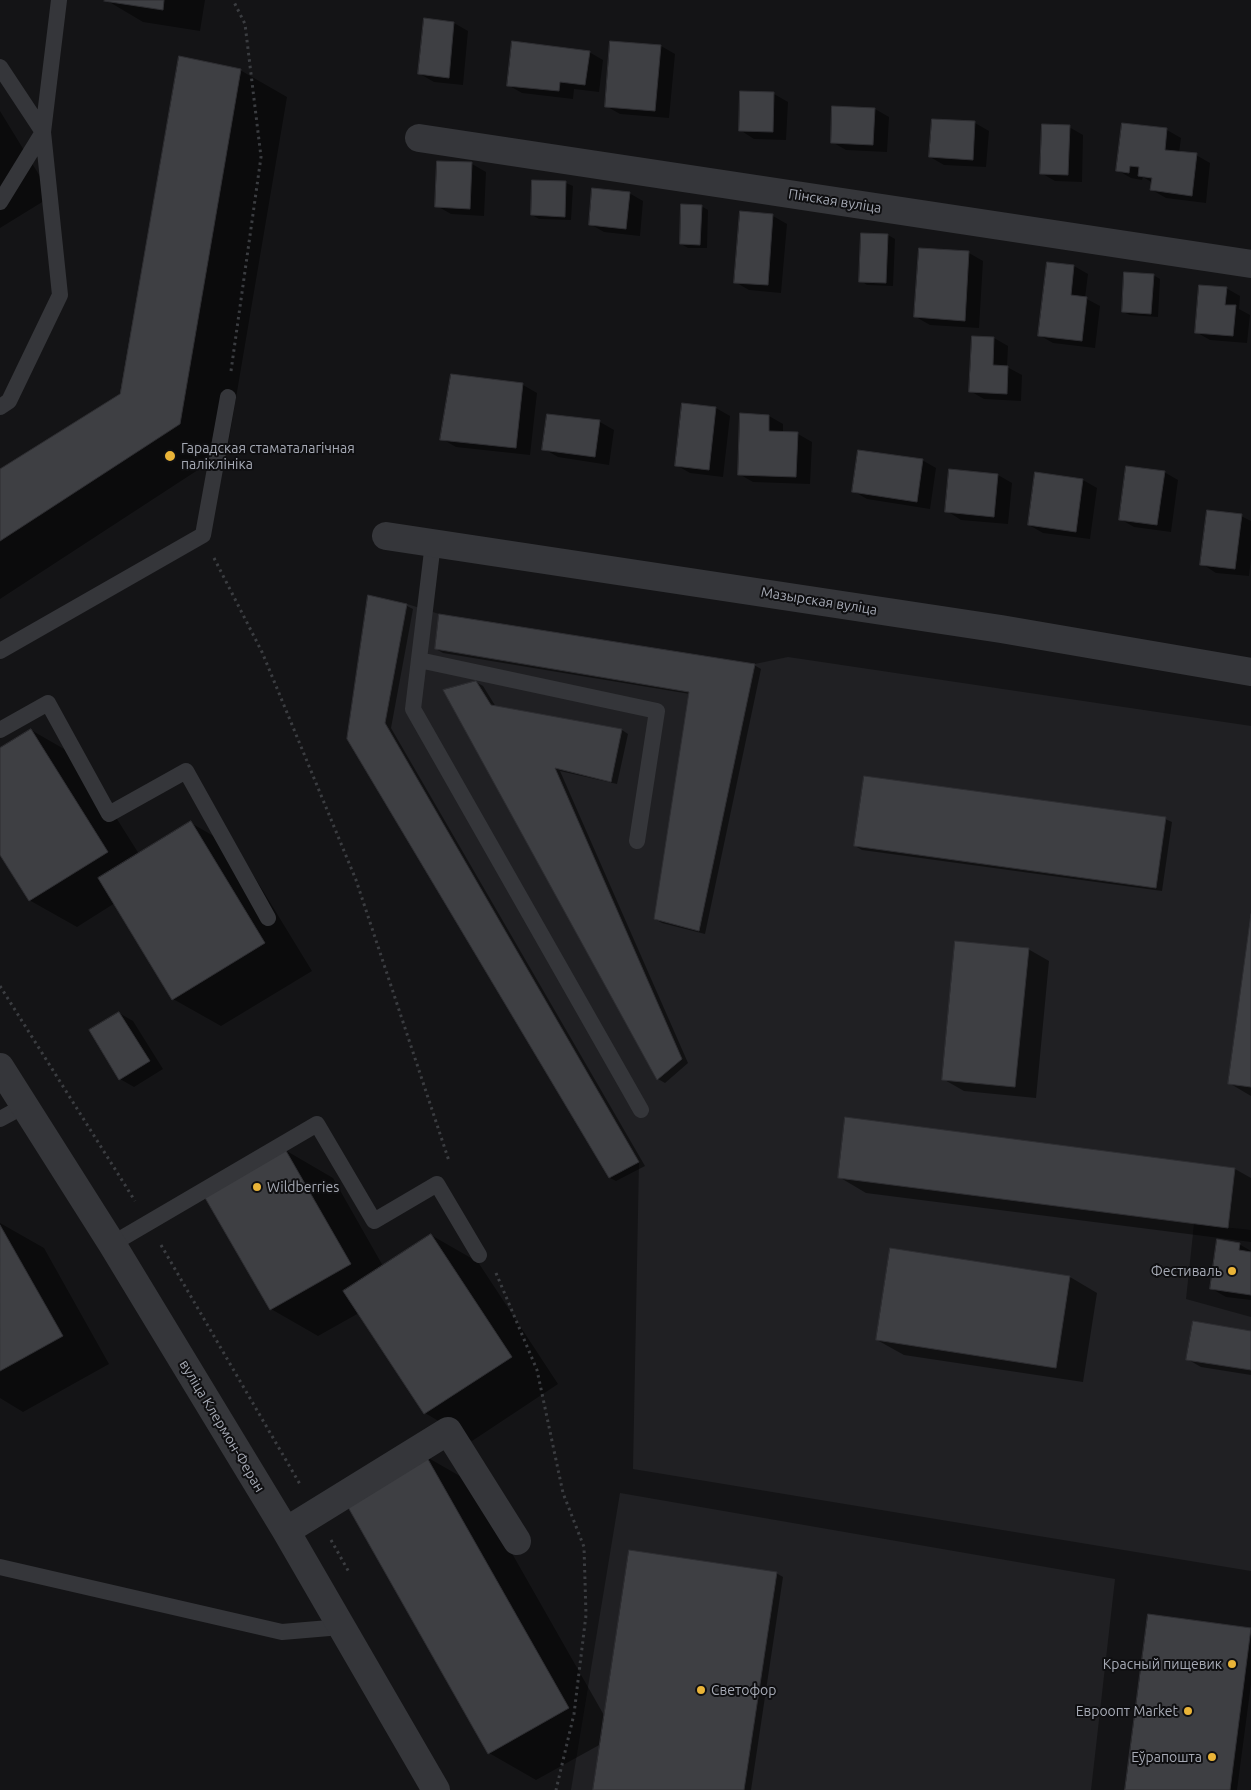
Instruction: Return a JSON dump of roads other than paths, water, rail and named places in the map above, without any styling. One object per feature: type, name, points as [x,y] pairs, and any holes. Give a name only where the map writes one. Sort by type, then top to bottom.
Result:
[{"type":"street","name":"Пінская вуліца","points":[[419,138],[1251,264]]},
{"type":"street","name":"Мазырская вуліца","points":[[386,536],[1001,629],[1251,672]]},
{"type":"street","name":"вуліца Клермон-Феран","points":[[0,1067],[112,1244],[286,1531],[436,1790]]},
{"type":"street","points":[[286,1531],[448,1431],[517,1541]]},
{"type":"lane","points":[[0,407],[9,401],[60,295],[43,132],[59,0]]},
{"type":"lane","points":[[0,67],[43,132]]},
{"type":"lane","points":[[0,202],[43,132]]},
{"type":"lane","points":[[0,651],[203,536],[228,396]]},
{"type":"lane","points":[[433,543],[413,709],[641,1110]]},
{"type":"lane","points":[[419,660],[658,711],[637,841]]},
{"type":"lane","points":[[0,730],[48,704],[109,814],[186,771],[268,918]]},
{"type":"lane","points":[[0,1119],[24,1106]]},
{"type":"lane","points":[[112,1244],[317,1124],[374,1221],[437,1184],[479,1255]]},
{"type":"lane","points":[[0,1567],[282,1632],[341,1627]]},
{"type":"place","name":"Гарадская стаматалагічная паліклініка","points":[[170,456]]},
{"type":"place","name":"Wildberries","points":[[257,1187]]},
{"type":"place","name":"Фестиваль","points":[[1232,1271]]},
{"type":"place","name":"Красный пищевик","points":[[1232,1664]]},
{"type":"place","name":"Светофор","points":[[701,1690]]},
{"type":"place","name":"Евроопт Market","points":[[1188,1711]]},
{"type":"place","name":"Еўрапошта","points":[[1212,1757]]}]
